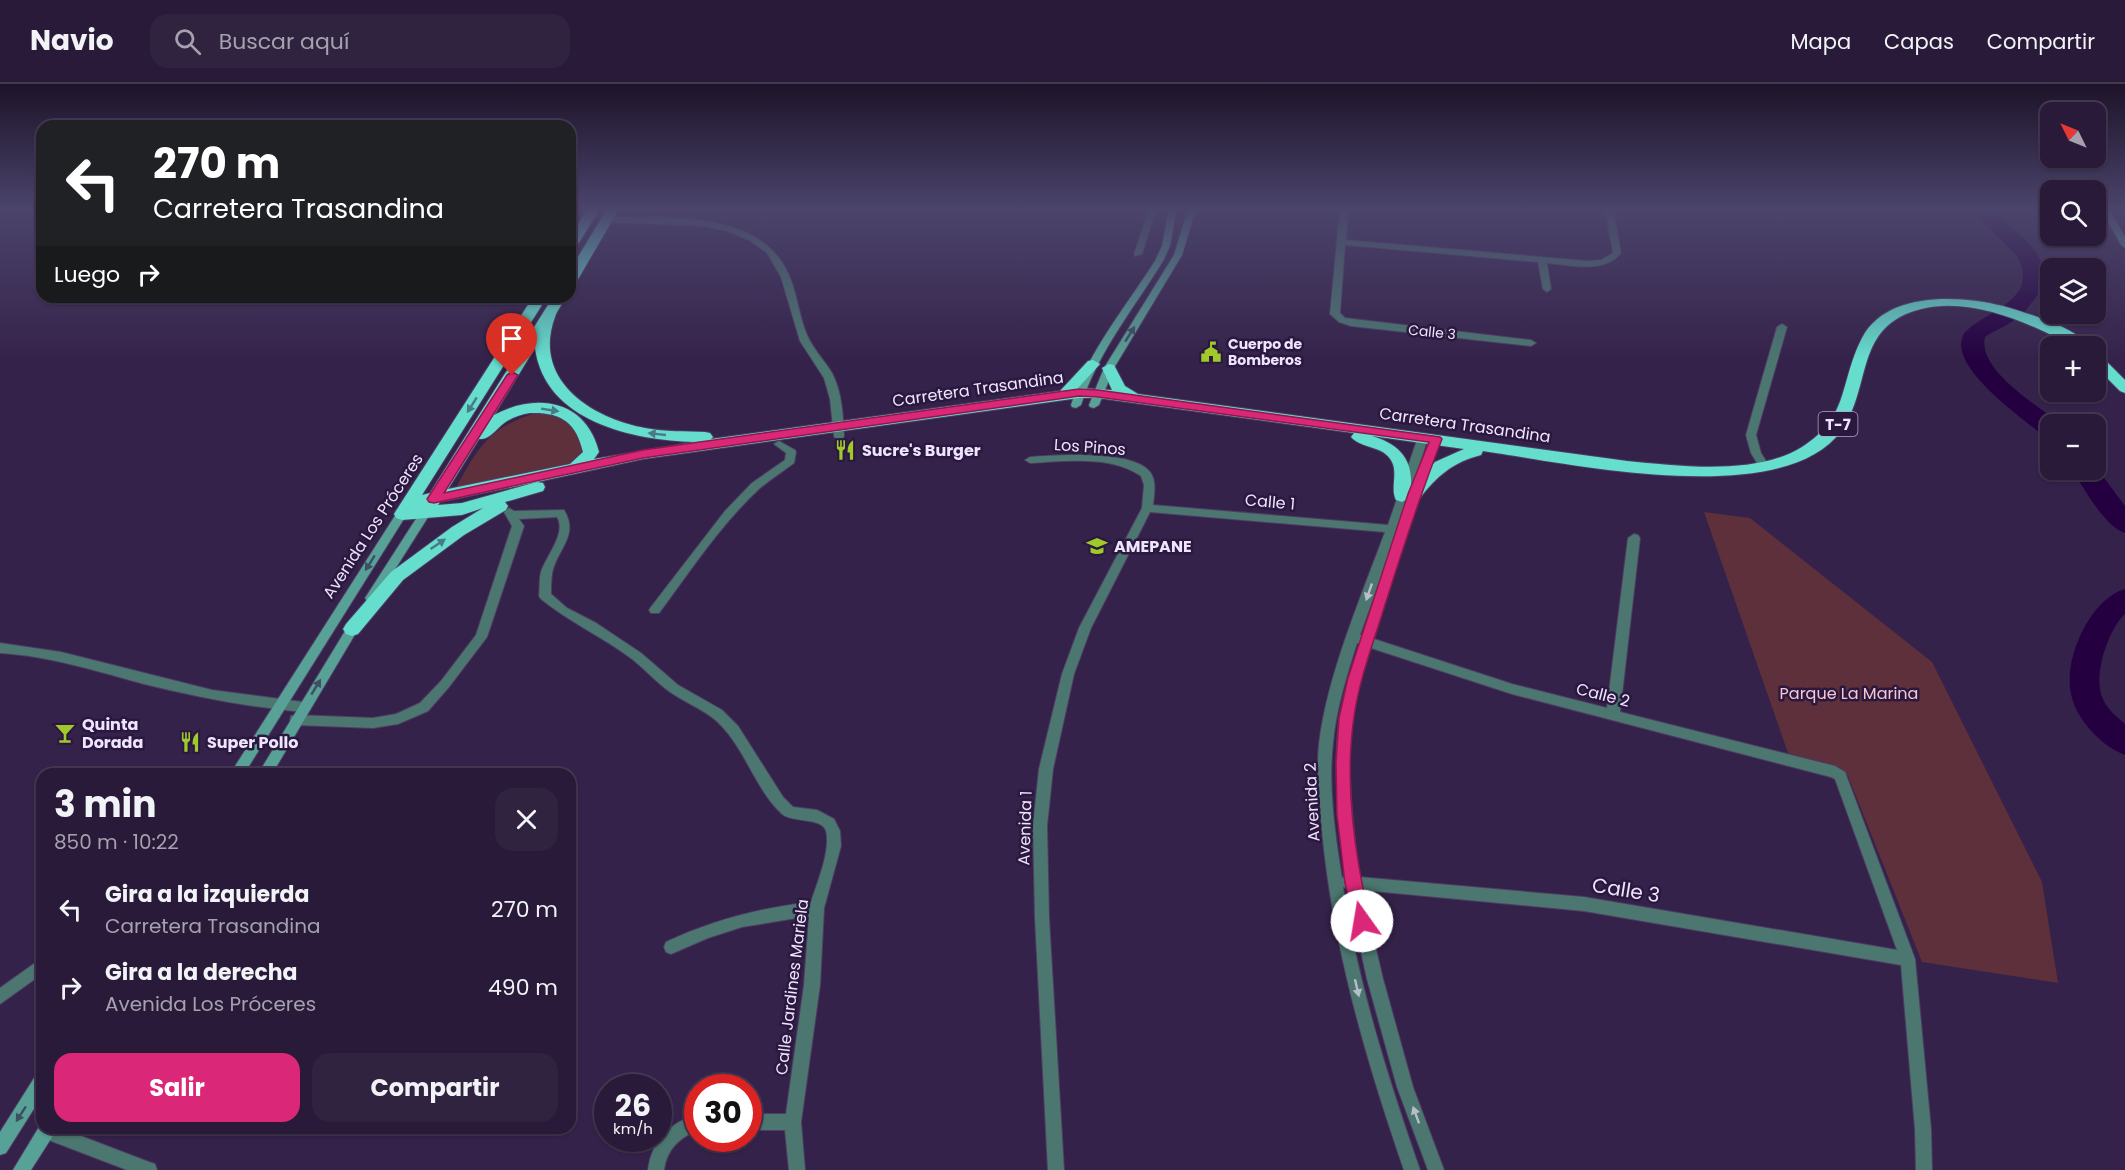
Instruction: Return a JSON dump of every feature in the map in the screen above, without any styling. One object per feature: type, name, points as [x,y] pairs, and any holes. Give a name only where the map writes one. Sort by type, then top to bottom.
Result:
[{"type":"highway","name":"Carretera Trasandina","points":[[1096,399],[1137,399],[1428,442],[1627,466],[1668,470],[1725,470],[1764,466],[1789,459],[1809,450],[1835,428],[1843,415],[1873,330],[1887,319],[1917,305],[1946,302],[1989,308],[2030,319],[2066,336]]},
{"type":"highway","name":"Avenida Los Próceres","points":[[405,509],[536,303]]},
{"type":"highway","points":[[425,514],[557,303]]},
{"type":"highway","points":[[548,318],[542,343],[543,357],[550,377],[564,396],[582,408],[605,421],[638,432],[736,440]]},
{"type":"highway","points":[[1074,397],[1093,364]]},
{"type":"highway","points":[[1109,368],[1119,389],[1137,399]]},
{"type":"highway","points":[[2106,369],[2125,388]]},
{"type":"highway","name":"Carretera Trasandina","points":[[405,509],[434,499],[576,467],[736,440],[838,432],[995,414],[1074,397],[1357,436],[1428,442],[1475,452],[1541,460],[1627,466]]},
{"type":"highway","points":[[465,451],[498,420],[507,415],[515,411],[546,408],[564,412],[582,427],[591,452],[576,467]]},
{"type":"highway","name":"Carretera Trasandina","points":[[405,509],[425,514],[462,508],[548,484],[657,459],[779,444],[838,432]]},
{"type":"highway","points":[[1357,436],[1387,447],[1400,459],[1408,495]]},
{"type":"highway","points":[[1408,495],[1438,467],[1452,458],[1475,452]]},
{"type":"highway","points":[[352,629],[396,576],[458,531],[507,510],[548,484]]},
{"type":"street","points":[[775,260],[782,269],[803,339],[829,377],[838,432]]},
{"type":"street","points":[[1093,364],[1160,260]]},
{"type":"street","points":[[1096,399],[1109,368],[1176,260]]},
{"type":"street","name":"Calle 3","points":[[1341,260],[1335,314],[1342,320],[1351,323],[1531,343]]},
{"type":"street","points":[[1538,260],[1588,264],[1609,260]]},
{"type":"street","points":[[1542,260],[1547,289]]},
{"type":"street","points":[[1764,466],[1756,453],[1751,435],[1782,327]]},
{"type":"street","points":[[1428,442],[1408,495],[1355,678],[1346,718],[1343,763],[1345,815],[1353,883],[1375,979],[1405,1087],[1436,1170]]},
{"type":"street","points":[[655,610],[692,560],[744,499],[756,486],[790,461],[791,452],[779,444]]},
{"type":"street","name":"Los Pinos","points":[[1030,460],[1062,458],[1130,463],[1146,474],[1149,485],[1147,508]]},
{"type":"street","name":"Avenida 2","points":[[1408,495],[1391,529],[1353,638],[1337,687],[1326,739],[1329,837],[1335,881],[1360,1001],[1387,1100],[1412,1170]]},
{"type":"street","name":"Calle 1","points":[[1147,508],[1391,529]]},
{"type":"street","name":"Avenida 1","points":[[1056,1170],[1041,895],[1040,826],[1046,769],[1068,674],[1085,628],[1147,508]]},
{"type":"street","name":"Avenida Los Próceres","points":[[241,768],[405,509]]},
{"type":"street","points":[[296,720],[373,723],[398,719],[424,707],[481,637],[518,526],[507,510]]},
{"type":"street","name":"Calle Jardines Mariela","points":[[507,510],[560,513],[565,521],[563,536],[546,573],[546,596],[563,611],[592,626],[637,656],[674,688],[717,714],[733,730],[778,801],[789,812],[817,816],[828,823],[833,831],[834,846],[817,908],[812,985],[793,1122],[797,1170]]},
{"type":"street","points":[[268,768],[303,707],[425,514]]},
{"type":"street","points":[[1613,715],[1634,538]]},
{"type":"street","name":"Calle 2","points":[[1353,638],[1512,690],[1835,772],[1843,782],[1908,958]]},
{"type":"street","points":[[0,648],[50,654],[196,691],[280,706],[303,707]]},
{"type":"street","name":"Calle 3","points":[[1335,881],[1584,904],[1908,958]]},
{"type":"street","points":[[671,947],[701,932],[726,925],[768,914],[817,908]]},
{"type":"street","points":[[1908,958],[1923,1129],[1924,1170]]},
{"type":"street","points":[[0,998],[36,970]]},
{"type":"street","points":[[0,1147],[36,1090]]},
{"type":"street","points":[[762,1122],[793,1122]]},
{"type":"street","points":[[656,1170],[664,1143],[684,1127]]},
{"type":"street","points":[[21,1170],[44,1134]]},
{"type":"street","points":[[57,1134],[148,1170]]},
{"type":"green space","points":[[536,413],[555,416],[568,422],[577,433],[585,450],[582,457],[571,465],[456,488],[471,461],[487,440],[507,425]]},
{"type":"green space","name":"Parque La Marina","points":[[1704,512],[1750,518],[1932,662],[2042,882],[2058,983],[1922,962],[1848,776],[1843,772],[1788,753]]},
{"type":"waterway","points":[[2030,260],[2033,265],[2034,278],[2029,293],[2005,317],[1977,333],[1973,337],[1973,349],[1985,375],[2040,420]]},
{"type":"waterway","points":[[2091,480],[2125,524]]},
{"type":"waterway","points":[[2125,599],[2108,613],[2100,625],[2089,656],[2085,678],[2086,695],[2092,709],[2107,727],[2125,742]]},
{"type":"place","name":"Cuerpo de Bomberos","points":[[1211,352]]},
{"type":"place","name":"Sucre's Burger","points":[[845,450]]},
{"type":"place","name":"AMEPANE","points":[[1097,546]]},
{"type":"place","name":"Quinta Dorada","points":[[65,733]]},
{"type":"place","name":"Super Pollo","points":[[190,742]]},
{"type":"route","points":[[512,375],[434,499],[643,454],[1079,393],[1098,393],[1436,439],[1414,494],[1355,678],[1346,718],[1343,763],[1345,815],[1353,883],[1362,921]]}]
